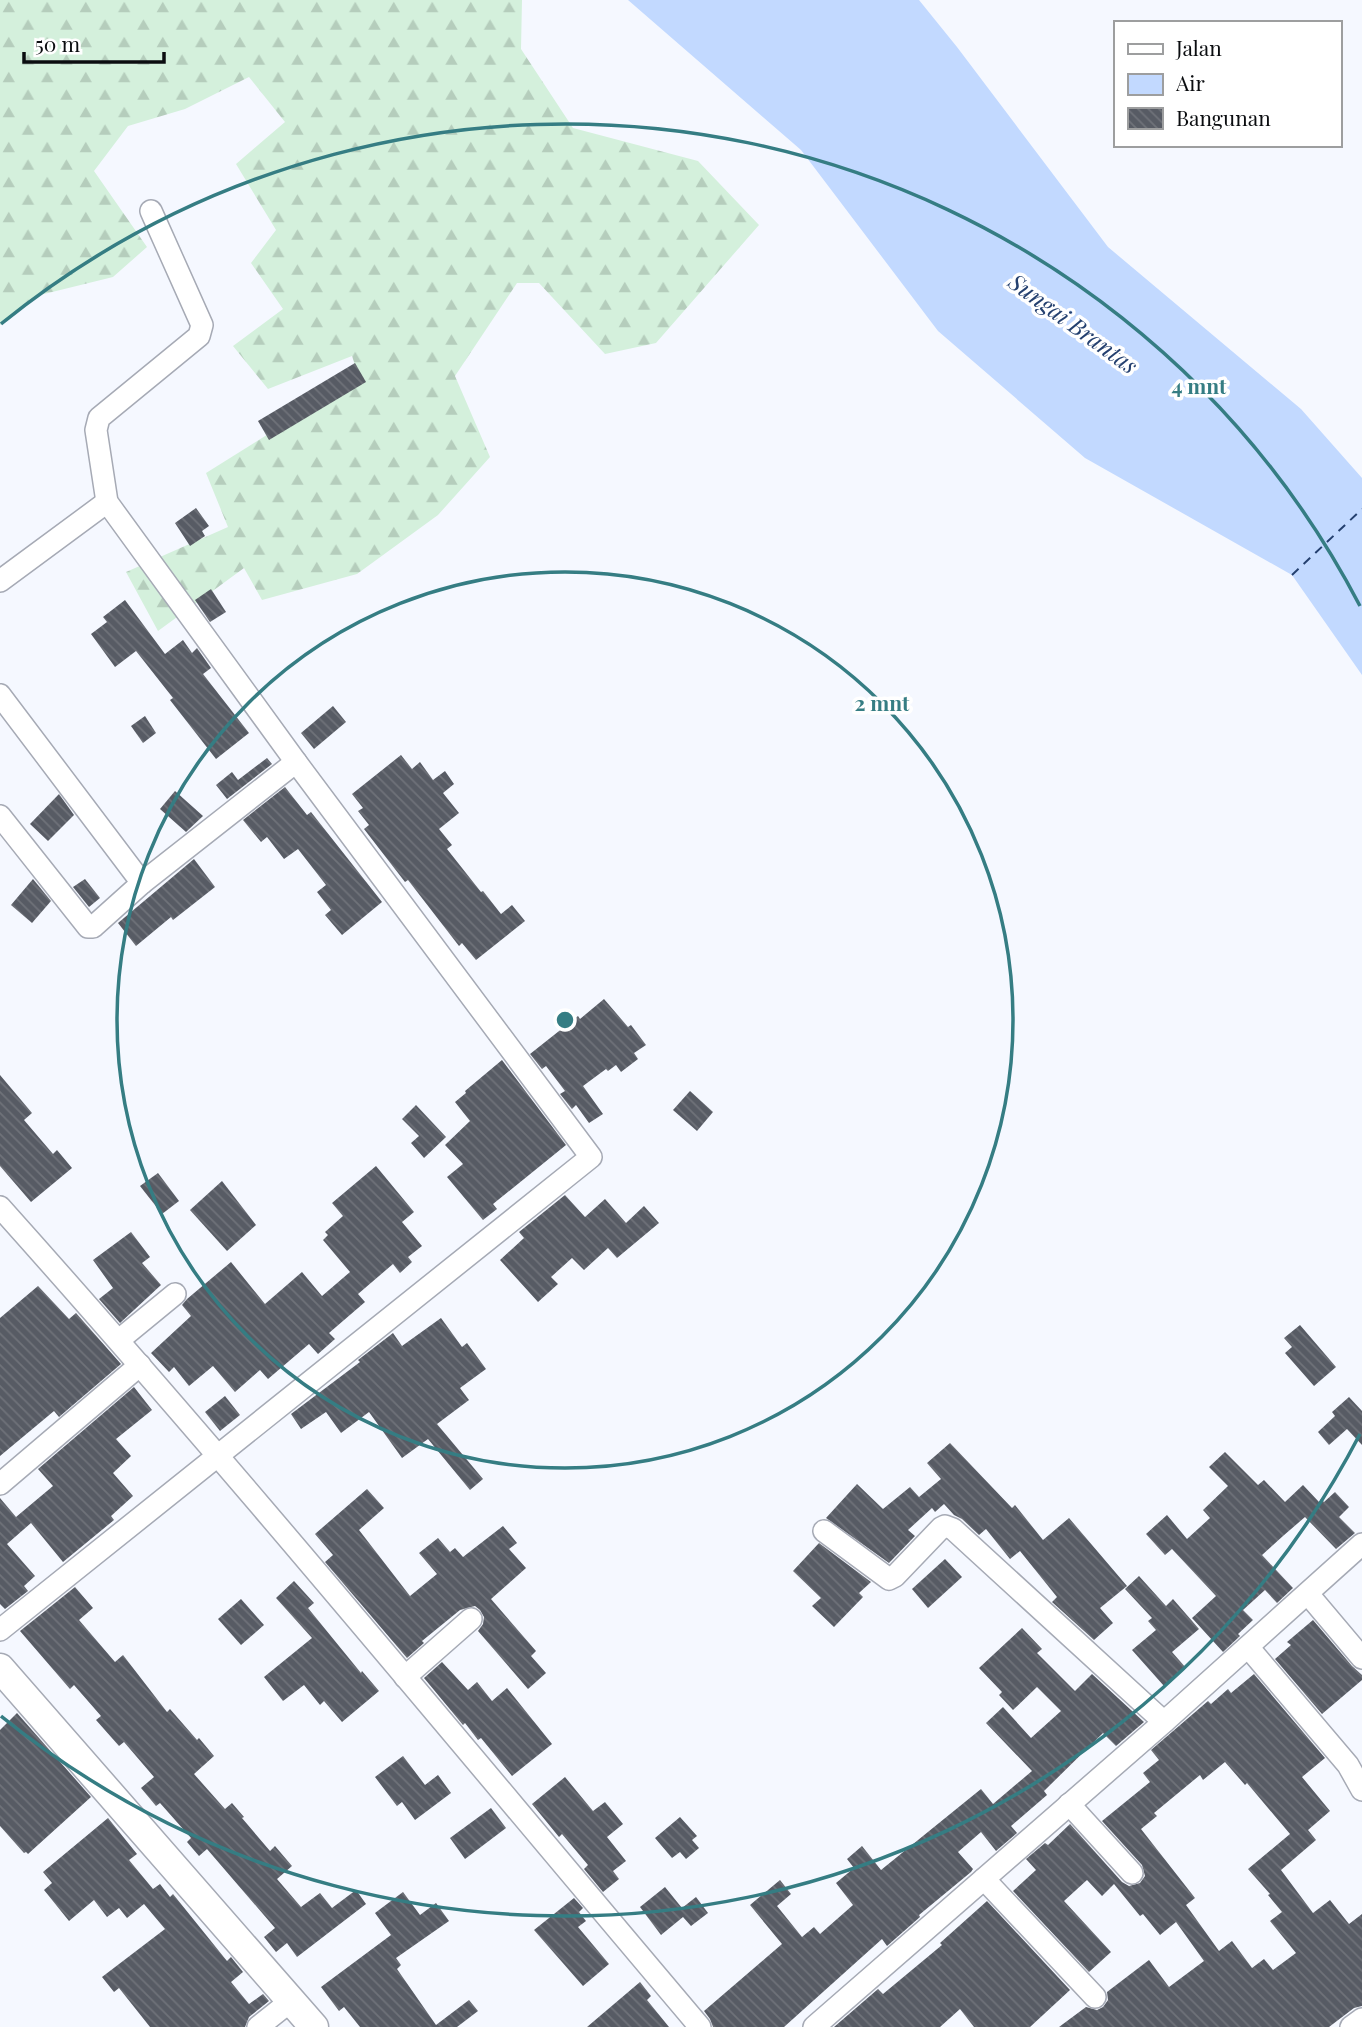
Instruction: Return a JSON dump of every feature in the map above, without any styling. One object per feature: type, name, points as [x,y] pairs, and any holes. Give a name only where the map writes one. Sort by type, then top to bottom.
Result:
[{"type":"main road","points":[[0,1668],[314,2027]]},
{"type":"street","points":[[0,1630],[591,1157],[296,762],[107,502],[96,430],[99,418],[164,366],[202,331],[202,325],[150,211]]},
{"type":"street","points":[[0,581],[107,502]]},
{"type":"street","points":[[0,695],[142,883]]},
{"type":"street","points":[[0,816],[88,927],[93,927],[142,883],[296,762]]},
{"type":"street","points":[[0,1207],[119,1340],[700,2027]]},
{"type":"street","points":[[119,1340],[175,1294]]},
{"type":"street","points":[[0,1484],[140,1365]]},
{"type":"street","points":[[824,1531],[889,1579],[941,1528],[945,1526],[953,1529],[1164,1723]]},
{"type":"street","points":[[814,2027],[1164,1723],[1362,1544]]},
{"type":"street","points":[[1308,1594],[1362,1658]]},
{"type":"street","points":[[405,1677],[471,1619]]},
{"type":"street","points":[[1248,1647],[1360,1781]]},
{"type":"street","points":[[1069,1804],[1132,1873]]},
{"type":"street","points":[[984,1879],[1095,1997]]},
{"type":"street","points":[[258,2027],[292,2000]]},
{"type":"street","points":[[1351,2027],[1362,2019]]},
{"type":"green space","points":[[0,0],[522,0],[521,49],[573,128],[698,161],[759,225],[656,343],[605,354],[539,283],[517,283],[455,376],[490,457],[438,515],[357,574],[262,600],[244,568],[158,631],[126,572],[228,527],[206,473],[359,377],[352,356],[268,389],[233,346],[283,309],[251,263],[276,230],[236,164],[285,122],[249,77],[185,109],[128,126],[94,171],[147,247],[113,277],[40,295],[0,325]]},
{"type":"water","name":"Sungai Brantas","points":[[628,0],[919,0],[1108,247],[1301,409],[1362,478],[1362,675],[1292,575],[1085,458],[938,331],[801,150]]},
{"type":"building","points":[[355,363],[366,382],[269,440],[258,421]]},
{"type":"building","points":[[196,508],[209,526],[202,531],[205,536],[190,546],[175,523]]},
{"type":"building","points":[[211,589],[226,612],[210,622],[195,600]]},
{"type":"building","points":[[125,600],[165,654],[183,640],[192,653],[197,648],[211,668],[203,674],[249,733],[216,759],[136,651],[115,667],[91,634],[107,622],[103,617]]},
{"type":"building","points":[[333,706],[346,722],[314,749],[301,733]]},
{"type":"building","points":[[145,716],[156,733],[143,743],[131,726]]},
{"type":"building","points":[[401,755],[412,769],[420,762],[433,780],[445,771],[454,784],[443,793],[459,813],[439,829],[452,845],[447,849],[501,914],[512,905],[525,921],[476,960],[462,943],[459,946],[364,829],[369,825],[358,811],[363,808],[352,794]]},
{"type":"building","points":[[267,758],[272,764],[227,799],[216,785],[232,772],[238,780]]},
{"type":"building","points":[[285,787],[307,815],[311,812],[382,902],[342,935],[325,915],[331,910],[317,892],[326,885],[298,849],[284,859],[267,837],[261,842],[243,820]]},
{"type":"building","points":[[175,791],[203,816],[186,832],[160,809]]},
{"type":"building","points":[[59,794],[74,815],[48,841],[30,824]]},
{"type":"building","points":[[194,859],[215,887],[173,920],[171,917],[136,946],[118,923]]},
{"type":"building","points":[[33,879],[51,901],[32,923],[11,905]]},
{"type":"building","points":[[85,879],[100,898],[89,907],[73,887]]},
{"type":"building","points":[[604,999],[628,1027],[631,1025],[646,1045],[634,1053],[638,1059],[621,1072],[616,1065],[583,1086],[603,1114],[589,1123],[576,1105],[572,1109],[560,1094],[565,1091],[546,1066],[542,1069],[530,1054]]},
{"type":"building","points":[[502,1060],[566,1145],[493,1204],[497,1209],[483,1220],[447,1177],[463,1164],[445,1145],[470,1121],[455,1102]]},
{"type":"building","points":[[0,1075],[32,1113],[24,1120],[53,1154],[57,1150],[72,1168],[31,1202],[0,1166]]},
{"type":"building","points":[[690,1091],[713,1112],[697,1131],[673,1110]]},
{"type":"building","points":[[416,1105],[446,1137],[424,1158],[411,1143],[419,1136],[402,1119]]},
{"type":"building","points":[[376,1166],[414,1212],[402,1222],[422,1246],[408,1257],[412,1262],[400,1273],[393,1264],[358,1294],[365,1302],[329,1333],[335,1339],[318,1354],[309,1344],[268,1379],[260,1370],[235,1392],[213,1366],[189,1386],[174,1367],[169,1372],[151,1353],[191,1316],[182,1305],[187,1299],[231,1262],[265,1304],[302,1272],[322,1296],[350,1272],[323,1240],[328,1235],[325,1232],[343,1216],[332,1203]]},
{"type":"building","points":[[158,1173],[179,1201],[162,1214],[140,1186]]},
{"type":"building","points":[[222,1181],[256,1225],[227,1251],[190,1210]]},
{"type":"building","points":[[565,1195],[585,1217],[605,1199],[626,1223],[644,1206],[659,1223],[617,1258],[608,1248],[584,1270],[572,1258],[551,1277],[558,1284],[538,1302],[500,1260],[524,1238],[519,1232]]},
{"type":"building","points":[[131,1232],[150,1257],[142,1263],[161,1285],[120,1323],[99,1299],[113,1288],[93,1260]]},
{"type":"building","points":[[38,1286],[69,1319],[76,1313],[121,1364],[59,1417],[54,1411],[0,1456],[0,1318]]},
{"type":"building","points":[[441,1318],[462,1347],[467,1343],[486,1369],[460,1388],[469,1400],[437,1424],[483,1479],[470,1490],[428,1439],[402,1458],[369,1412],[341,1433],[326,1412],[301,1429],[291,1414],[360,1362],[358,1360],[393,1333],[402,1346]]},
{"type":"building","points":[[1300,1325],[1336,1367],[1314,1386],[1285,1353],[1292,1347],[1284,1338]]},
{"type":"building","points":[[134,1387],[152,1410],[116,1439],[131,1456],[113,1473],[133,1496],[111,1516],[114,1520],[63,1562],[31,1523],[7,1544],[35,1576],[24,1586],[28,1591],[5,1609],[0,1604],[0,1498],[16,1517],[53,1486],[38,1469]]},
{"type":"building","points":[[225,1396],[240,1415],[220,1431],[205,1412]]},
{"type":"building","points":[[1349,1397],[1362,1411],[1362,1445],[1347,1429],[1329,1445],[1318,1432],[1335,1416],[1332,1412]]},
{"type":"building","points":[[950,1443],[1012,1508],[1015,1505],[1043,1540],[1069,1518],[1127,1586],[1100,1608],[1113,1623],[1094,1640],[1052,1602],[1057,1597],[1020,1551],[1010,1559],[986,1529],[979,1535],[944,1504],[935,1512],[932,1508],[908,1530],[915,1536],[889,1563],[826,1518],[857,1484],[883,1509],[910,1487],[919,1497],[941,1479],[927,1463]]},
{"type":"building","points":[[1225,1452],[1258,1485],[1264,1480],[1285,1502],[1303,1485],[1319,1502],[1321,1499],[1324,1502],[1335,1492],[1349,1507],[1339,1517],[1355,1533],[1336,1549],[1305,1517],[1283,1536],[1262,1555],[1293,1588],[1277,1603],[1265,1590],[1243,1610],[1253,1620],[1223,1652],[1192,1618],[1216,1596],[1172,1549],[1165,1555],[1146,1534],[1167,1515],[1187,1539],[1210,1518],[1203,1510],[1228,1486],[1209,1467]]},
{"type":"building","points":[[367,1489],[384,1508],[359,1530],[410,1596],[437,1574],[419,1553],[438,1538],[450,1552],[455,1548],[463,1557],[503,1526],[517,1543],[509,1549],[526,1568],[491,1599],[536,1651],[531,1656],[546,1673],[528,1689],[478,1631],[484,1617],[475,1606],[460,1610],[422,1641],[424,1643],[407,1658],[325,1562],[333,1555],[315,1534]]},
{"type":"building","points":[[819,1543],[871,1582],[859,1593],[863,1597],[834,1627],[812,1606],[821,1598],[793,1571]]},
{"type":"building","points":[[945,1559],[962,1577],[928,1608],[912,1589]]},
{"type":"building","points":[[1139,1576],[1166,1606],[1173,1599],[1199,1629],[1172,1652],[1186,1668],[1164,1686],[1132,1650],[1156,1630],[1148,1621],[1152,1618],[1125,1589]]},
{"type":"building","points":[[294,1581],[314,1603],[308,1608],[379,1691],[342,1722],[324,1701],[320,1705],[304,1685],[283,1701],[264,1677],[312,1638],[276,1598]]},
{"type":"building","points":[[75,1587],[93,1608],[79,1620],[115,1662],[123,1655],[167,1712],[170,1709],[214,1756],[194,1774],[225,1809],[232,1803],[270,1851],[275,1846],[292,1866],[277,1879],[301,1907],[320,1893],[332,1908],[356,1890],[366,1904],[297,1957],[287,1943],[276,1952],[264,1937],[275,1928],[207,1849],[199,1856],[187,1842],[191,1838],[160,1803],[156,1806],[141,1788],[154,1777],[124,1742],[119,1746],[96,1720],[101,1716],[74,1685],[70,1689],[20,1631]]},
{"type":"building","points":[[241,1599],[264,1625],[241,1645],[218,1619]]},
{"type":"building","points":[[1313,1620],[1362,1675],[1362,1680],[1322,1714],[1275,1659],[1291,1645],[1287,1642]]},
{"type":"building","points":[[1022,1628],[1042,1649],[1037,1653],[1075,1691],[1092,1674],[1144,1722],[1116,1746],[1103,1733],[1044,1791],[1047,1795],[1011,1826],[1017,1833],[996,1851],[981,1832],[958,1852],[973,1869],[971,1872],[919,1915],[920,1917],[887,1946],[882,1939],[784,2027],[713,2027],[704,2011],[782,1944],[750,1905],[780,1880],[791,1894],[777,1906],[802,1937],[814,1927],[820,1934],[853,1905],[836,1883],[854,1868],[847,1859],[862,1846],[881,1870],[981,1789],[993,1804],[1032,1771],[986,1723],[1003,1707],[1031,1738],[1061,1711],[1037,1687],[1013,1710],[999,1695],[1002,1692],[979,1668]]},
{"type":"building","points":[[442,1662],[468,1690],[477,1682],[492,1701],[507,1688],[552,1744],[512,1776],[481,1738],[478,1740],[465,1723],[463,1725],[424,1678]]},
{"type":"building","points":[[1254,1674],[1325,1758],[1302,1777],[1330,1811],[1308,1830],[1316,1840],[1281,1870],[1313,1913],[1330,1900],[1349,1924],[1362,1914],[1362,2006],[1354,2008],[1329,2027],[1059,2027],[1086,2007],[1097,2010],[1103,2007],[1108,2000],[1107,1992],[1149,1960],[1169,1987],[1204,1961],[1176,1922],[1160,1935],[1143,1914],[1140,1916],[1114,1884],[1102,1896],[1087,1880],[1064,1901],[1111,1952],[1089,1972],[1013,1891],[1036,1870],[1026,1859],[1045,1843],[1048,1845],[1070,1824],[1122,1882],[1129,1886],[1140,1883],[1145,1876],[1142,1865],[1102,1821],[1150,1782],[1143,1773],[1159,1760],[1151,1750],[1208,1701],[1211,1704],[1228,1689],[1231,1693]],"holes":[[[1225,1762],[1245,1785],[1247,1783],[1290,1834],[1248,1869],[1282,1912],[1270,1921],[1296,1953],[1273,1970],[1264,1959],[1252,1968],[1232,1941],[1219,1951],[1186,1905],[1195,1898],[1141,1829],[1157,1816],[1154,1813],[1200,1775],[1203,1780]]]},
{"type":"building","points":[[17,1713],[91,1797],[28,1854],[24,1853],[0,1826],[0,1730]]},
{"type":"building","points":[[403,1756],[425,1785],[438,1775],[451,1793],[415,1820],[402,1802],[397,1806],[375,1777]]},
{"type":"building","points":[[565,1777],[593,1811],[605,1802],[623,1824],[607,1837],[626,1861],[613,1871],[619,1879],[603,1892],[584,1869],[588,1865],[562,1834],[559,1837],[532,1804]]},
{"type":"building","points":[[491,1808],[506,1828],[465,1859],[450,1838]]},
{"type":"building","points":[[680,1817],[697,1836],[692,1840],[699,1848],[686,1859],[680,1852],[672,1858],[655,1838]]},
{"type":"building","points":[[108,1818],[137,1854],[129,1860],[153,1889],[160,1884],[170,1897],[173,1894],[227,1961],[231,1957],[243,1972],[231,1982],[249,2004],[263,1994],[269,2001],[249,2017],[245,2027],[150,2027],[119,1988],[114,1992],[102,1977],[165,1929],[144,1904],[127,1918],[119,1908],[107,1917],[94,1900],[69,1921],[44,1890],[52,1883],[43,1872]]},
{"type":"building","points":[[665,1887],[682,1908],[696,1897],[708,1913],[691,1926],[683,1917],[661,1935],[640,1907]]},
{"type":"building","points":[[403,1892],[420,1915],[436,1903],[449,1921],[396,1958],[401,1965],[397,1969],[436,2025],[469,2000],[478,2011],[457,2027],[360,2027],[344,2007],[339,2011],[321,1987],[391,1935],[375,1913]]},
{"type":"building","points":[[574,1898],[583,1908],[579,1912],[586,1921],[578,1927],[609,1964],[583,1986],[534,1930]]},
{"type":"building","points":[[987,1901],[1070,1990],[1030,2027],[974,2027],[960,2009],[940,2027],[834,2027],[878,1989],[883,1994],[942,1945],[940,1943]]},
{"type":"building","points":[[640,1982],[651,1996],[647,2000],[669,2027],[587,2027]]},
{"type":"ferry route","points":[[1292,575],[1362,509]]}]
